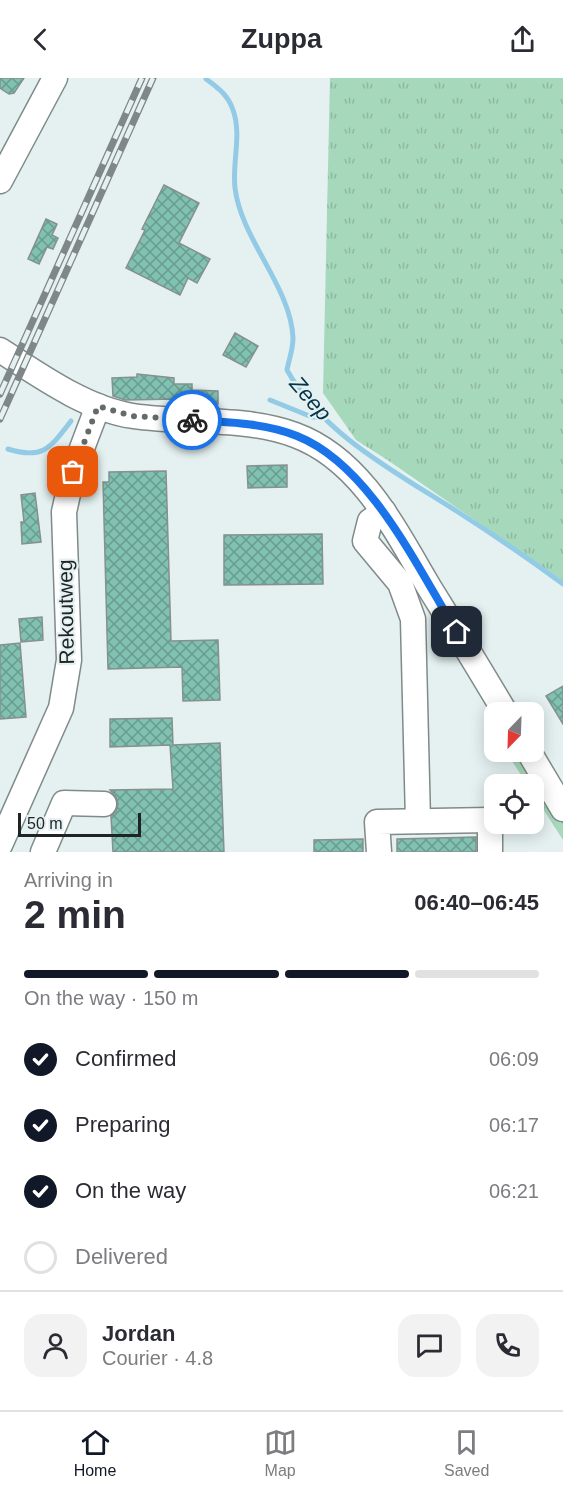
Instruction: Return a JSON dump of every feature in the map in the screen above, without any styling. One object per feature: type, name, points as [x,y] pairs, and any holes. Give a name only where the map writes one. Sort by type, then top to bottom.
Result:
[{"type":"street","points":[[0,181],[55,78]]},
{"type":"street","points":[[5,353],[98,406],[132,416],[220,421],[271,428],[296,435],[318,447],[345,467],[384,512],[499,702]]},
{"type":"street","name":"Rekoutweg","points":[[0,846],[61,708],[69,660],[64,512],[73,472],[98,406]]},
{"type":"street","points":[[384,512],[370,521],[365,541],[400,584],[412,619],[418,821]]},
{"type":"street","points":[[535,762],[563,809]]},
{"type":"street","points":[[43,852],[64,803],[104,804]]},
{"type":"street","points":[[379,852],[378,822],[490,820],[490,852]]},
{"type":"street","points":[[0,846],[12,852]]},
{"type":"green space","points":[[330,78],[563,78],[563,581],[356,440],[323,393]]},
{"type":"green space","points":[[513,762],[525,762],[533,774],[520,774]]},
{"type":"green space","points":[[544,791],[563,821],[563,840],[544,811]]},
{"type":"building","points":[[0,78],[24,78],[14,93],[9,94],[0,88]]},
{"type":"building","points":[[164,185],[199,203],[179,243],[210,259],[197,283],[188,278],[180,295],[126,268]]},
{"type":"building","points":[[46,219],[57,224],[52,235],[58,238],[53,249],[47,247],[39,264],[28,259]]},
{"type":"building","points":[[235,333],[258,346],[246,367],[223,355]]},
{"type":"building","points":[[137,374],[174,378],[174,384],[192,384],[192,390],[218,391],[218,404],[176,402],[177,399],[125,400],[113,396],[112,378],[137,377]]},
{"type":"building","points":[[287,465],[287,487],[248,488],[247,466]]},
{"type":"building","points":[[166,471],[171,641],[218,640],[220,700],[183,701],[182,667],[108,669],[103,482],[109,482],[109,472]]},
{"type":"building","points":[[35,493],[41,542],[22,544],[21,522],[24,522],[21,495]]},
{"type":"building","points":[[322,534],[323,584],[224,585],[224,535]]},
{"type":"building","points":[[42,617],[43,640],[21,642],[19,619]]},
{"type":"building","points":[[20,643],[26,717],[0,719],[0,645]]},
{"type":"building","points":[[563,686],[563,724],[546,696]]},
{"type":"building","points":[[172,718],[173,745],[220,743],[224,852],[113,852],[111,816],[118,804],[110,790],[173,789],[170,745],[110,747],[110,719]]},
{"type":"building","points":[[476,837],[476,852],[397,852],[397,839]]},
{"type":"building","points":[[363,839],[363,852],[314,852],[314,840]]},
{"type":"waterway","name":"Zeep","points":[[206,79],[225,96],[236,119],[235,188],[239,207],[246,226],[284,300],[293,338],[287,370],[302,393],[320,414],[363,451],[485,529],[563,584]]},
{"type":"waterway","points":[[270,400],[312,417],[320,415]]},
{"type":"waterway","points":[[8,449],[30,453],[45,449],[71,421]]},
{"type":"railway","points":[[0,394],[142,78]]},
{"type":"railway","points":[[0,419],[153,78]]},
{"type":"way so far","points":[[73,472],[98,406],[110,411],[144,418],[192,420]]},
{"type":"route","points":[[192,420],[220,421],[271,428],[296,435],[330,455],[352,474],[384,512],[457,632]]}]
